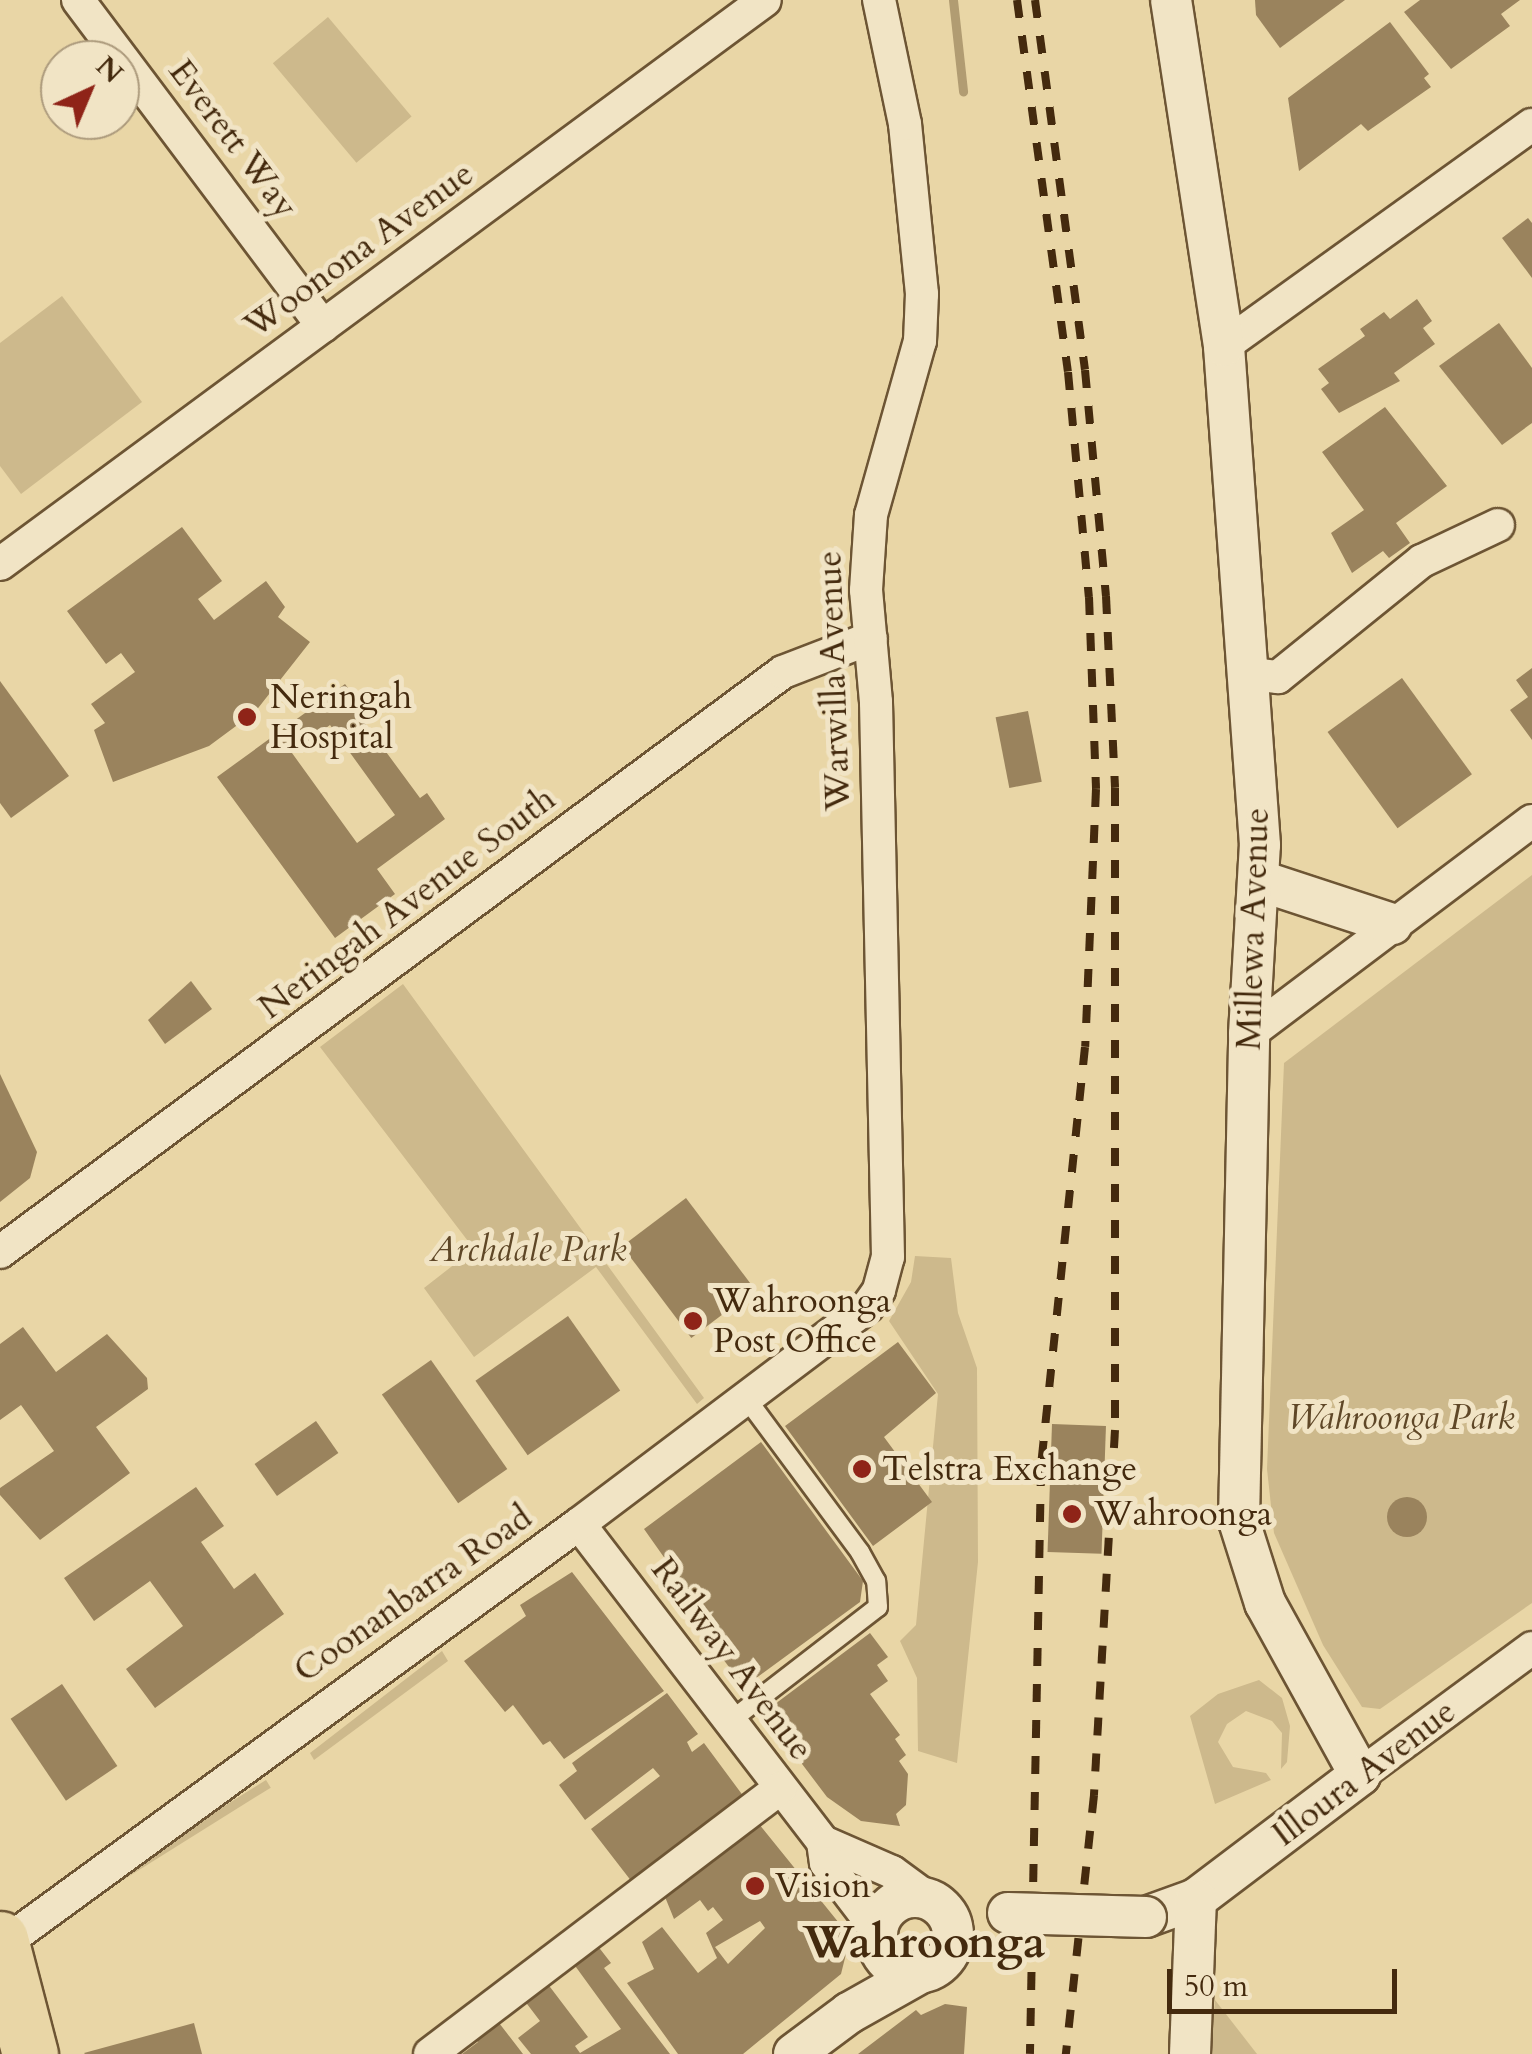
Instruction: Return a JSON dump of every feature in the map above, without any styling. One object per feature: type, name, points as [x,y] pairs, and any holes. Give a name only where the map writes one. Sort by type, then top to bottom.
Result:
[{"type":"highway","points":[[0,1943],[30,2054]]},
{"type":"street","name":"Everett Way","points":[[78,0],[323,326]]},
{"type":"street","name":"Woonona Avenue","points":[[0,564],[764,0]]},
{"type":"street","name":"Warwilla Avenue","points":[[868,1306],[888,1257],[871,638],[866,590],[871,515],[920,341],[922,294],[902,108],[880,0]]},
{"type":"street","name":"Millewa Avenue","points":[[1171,0],[1224,346],[1252,674],[1262,881],[1249,1034],[1240,1520],[1266,1603],[1360,1775]]},
{"type":"street","points":[[1224,346],[1532,125]]},
{"type":"street","points":[[1252,674],[1278,677],[1422,561],[1498,526]]},
{"type":"street","name":"Neringah Avenue South","points":[[0,1252],[783,672],[871,638]]},
{"type":"street","points":[[1249,1034],[1532,822]]},
{"type":"street","points":[[1262,881],[1392,924]]},
{"type":"street","name":"Coonanbarra Road","points":[[0,1943],[579,1524],[868,1306]]},
{"type":"street","name":"Railway Avenue","points":[[579,1524],[823,1842],[892,1872],[939,1909]]},
{"type":"street","name":"Illoura Avenue","points":[[939,1909],[1146,1918],[1196,1899],[1532,1648]]},
{"type":"street","points":[[430,2054],[781,1788]]},
{"type":"street","name":"Railway Avenue","points":[[823,1842],[826,1862],[876,1935]]},
{"type":"street","points":[[1190,2054],[1196,1899]]},
{"type":"street","points":[[794,2054],[849,2012],[939,1966],[951,1949],[939,1909],[899,1900],[884,1912],[849,2012]]},
{"type":"street","points":[[876,1935],[891,1965],[920,1974]]},
{"type":"lane","points":[[729,1722],[878,1607],[876,1581],[860,1552],[746,1398]]},
{"type":"green space","points":[[328,17],[412,117],[356,163],[273,63]]},
{"type":"green space","points":[[62,296],[142,402],[21,494],[0,466],[0,343]]},
{"type":"green space","name":"Wahroonga Park","points":[[1532,875],[1532,1603],[1380,1709],[1362,1707],[1323,1645],[1274,1533],[1267,1469],[1284,1063]]},
{"type":"green space","name":"Archdale Park","points":[[403,984],[704,1398],[697,1404],[596,1267],[474,1357],[424,1288],[474,1249],[320,1047]]},
{"type":"green space","points":[[915,1256],[951,1258],[958,1313],[977,1368],[978,1562],[957,1763],[918,1751],[917,1678],[900,1641],[916,1625],[938,1394],[889,1321],[911,1282]]},
{"type":"green space","points":[[442,1651],[448,1661],[314,1760],[310,1753]]},
{"type":"green space","points":[[1259,1680],[1282,1698],[1290,1726],[1287,1762],[1281,1769],[1282,1733],[1272,1721],[1246,1711],[1227,1724],[1218,1742],[1233,1767],[1266,1773],[1271,1780],[1215,1804],[1190,1716],[1218,1694]]},
{"type":"green space","points":[[266,1780],[271,1788],[99,1895],[95,1887]]},
{"type":"green space","points":[[1215,2000],[1257,2054],[1211,2054]]},
{"type":"building","points":[[1255,0],[1345,0],[1280,48],[1256,15]]},
{"type":"building","points":[[1420,0],[1520,0],[1501,14],[1510,26],[1451,69],[1404,12]]},
{"type":"building","points":[[1390,22],[1429,74],[1424,78],[1431,87],[1368,131],[1361,124],[1299,171],[1288,98]]},
{"type":"building","points":[[1528,218],[1532,223],[1532,278],[1502,238]]},
{"type":"building","points":[[1417,299],[1432,321],[1423,328],[1435,344],[1394,373],[1400,381],[1339,413],[1321,389],[1329,383],[1318,369],[1365,336],[1360,329],[1384,312],[1390,319]]},
{"type":"building","points":[[1499,323],[1532,368],[1532,423],[1502,445],[1439,366]]},
{"type":"building","points":[[1385,407],[1447,486],[1396,523],[1410,543],[1389,558],[1383,551],[1352,573],[1331,533],[1364,510],[1322,452]]},
{"type":"building","points":[[182,527],[222,581],[198,599],[214,620],[266,581],[285,607],[278,617],[310,642],[255,712],[209,746],[113,782],[94,730],[105,723],[91,704],[135,672],[121,653],[106,664],[67,611]]},
{"type":"building","points":[[1532,668],[1532,740],[1510,710],[1528,697],[1516,680]]},
{"type":"building","points":[[1402,678],[1472,774],[1398,828],[1328,732]]},
{"type":"building","points":[[0,681],[69,776],[11,818],[0,803]]},
{"type":"building","points":[[345,684],[359,702],[353,707],[420,798],[427,793],[445,819],[377,869],[395,894],[335,938],[217,777]],"holes":[[[330,725],[395,815],[357,843],[292,753]]]},
{"type":"building","points":[[1028,711],[1042,782],[1009,788],[996,717]]},
{"type":"building","points":[[191,981],[212,1009],[165,1044],[148,1020]]},
{"type":"building","points":[[0,1074],[37,1152],[30,1178],[0,1202]]},
{"type":"building","points":[[686,1198],[755,1290],[691,1338],[622,1246]]},
{"type":"building","points":[[568,1316],[620,1391],[528,1455],[475,1381]]},
{"type":"building","points":[[23,1327],[56,1372],[107,1334],[147,1378],[148,1389],[96,1427],[130,1473],[40,1540],[0,1495],[0,1488],[54,1451],[21,1405],[0,1420],[0,1344]]},
{"type":"building","name":"Telstra Exchange","points":[[898,1342],[936,1393],[884,1437],[932,1502],[873,1546],[785,1426]]},
{"type":"building","points":[[431,1360],[507,1469],[458,1503],[382,1394]]},
{"type":"building","points":[[316,1421],[338,1453],[277,1496],[255,1464]]},
{"type":"building","points":[[1052,1424],[1106,1426],[1101,1554],[1048,1552]]},
{"type":"building","points":[[761,1442],[863,1581],[860,1602],[744,1687],[675,1595],[685,1587],[644,1529]]},
{"type":"building","points":[[196,1487],[224,1526],[201,1542],[234,1589],[255,1573],[284,1614],[155,1708],[126,1669],[183,1626],[150,1581],[94,1621],[64,1578]]},
{"type":"building","points":[[1407,1497],[1421,1503],[1427,1517],[1421,1531],[1407,1537],[1393,1531],[1387,1517],[1393,1503]]},
{"type":"building","points":[[572,1572],[664,1691],[564,1759],[550,1741],[543,1745],[513,1705],[505,1712],[464,1661],[526,1616],[520,1605]]},
{"type":"building","points":[[870,1633],[888,1657],[877,1665],[888,1681],[870,1694],[900,1735],[895,1739],[906,1755],[899,1761],[908,1774],[906,1805],[896,1814],[900,1826],[861,1821],[827,1797],[793,1752],[804,1744],[775,1704]]},
{"type":"building","points":[[62,1684],[117,1766],[66,1801],[11,1719]]},
{"type":"building","points":[[667,1693],[698,1734],[687,1742],[692,1752],[704,1743],[744,1797],[632,1882],[591,1829],[660,1776],[653,1768],[585,1820],[559,1785],[577,1771],[572,1763]]},
{"type":"building","points":[[759,1824],[839,1923],[847,1950],[841,1974],[743,2054],[678,2054],[627,1983],[654,1969],[642,1942],[662,1927],[698,1973],[717,1958],[706,1933],[723,1920],[713,1907],[708,1911],[700,1900],[674,1919],[663,1892]],"holes":[[[760,1921],[765,1928],[728,1964],[715,1947]]]},
{"type":"building","points":[[597,1945],[611,1963],[604,1968],[670,2054],[531,2054],[518,2038],[540,2021],[524,2000],[547,1983],[588,2037],[575,2046],[580,2053],[621,2029],[573,1963]]},
{"type":"building","points":[[945,2004],[967,2007],[964,2054],[858,2054],[916,2010],[921,2015]]},
{"type":"building","points":[[496,2019],[523,2054],[462,2054],[478,2042],[474,2036]]},
{"type":"building","points":[[194,2023],[202,2054],[84,2053]]},
{"type":"waterway","points":[[953,0],[963,91]]},
{"type":"railway","points":[[1017,0],[1068,372],[1089,597],[1096,789],[1085,1047],[1041,1468],[1030,2054]]},
{"type":"railway","points":[[1035,0],[1085,370],[1106,596],[1115,788],[1115,1430],[1094,1795],[1066,2054]]},
{"type":"place","name":"Neringah Hospital","points":[[247,717]]},
{"type":"place","name":"Wahroonga Post Office","points":[[693,1321]]},
{"type":"place","name":"Telstra Exchange","points":[[862,1469]]},
{"type":"place","name":"Wahroonga","points":[[1072,1514]]},
{"type":"place","name":"Vision","points":[[755,1886]]},
{"type":"district","name":"Wahroonga","points":[[924,1943]]}]
